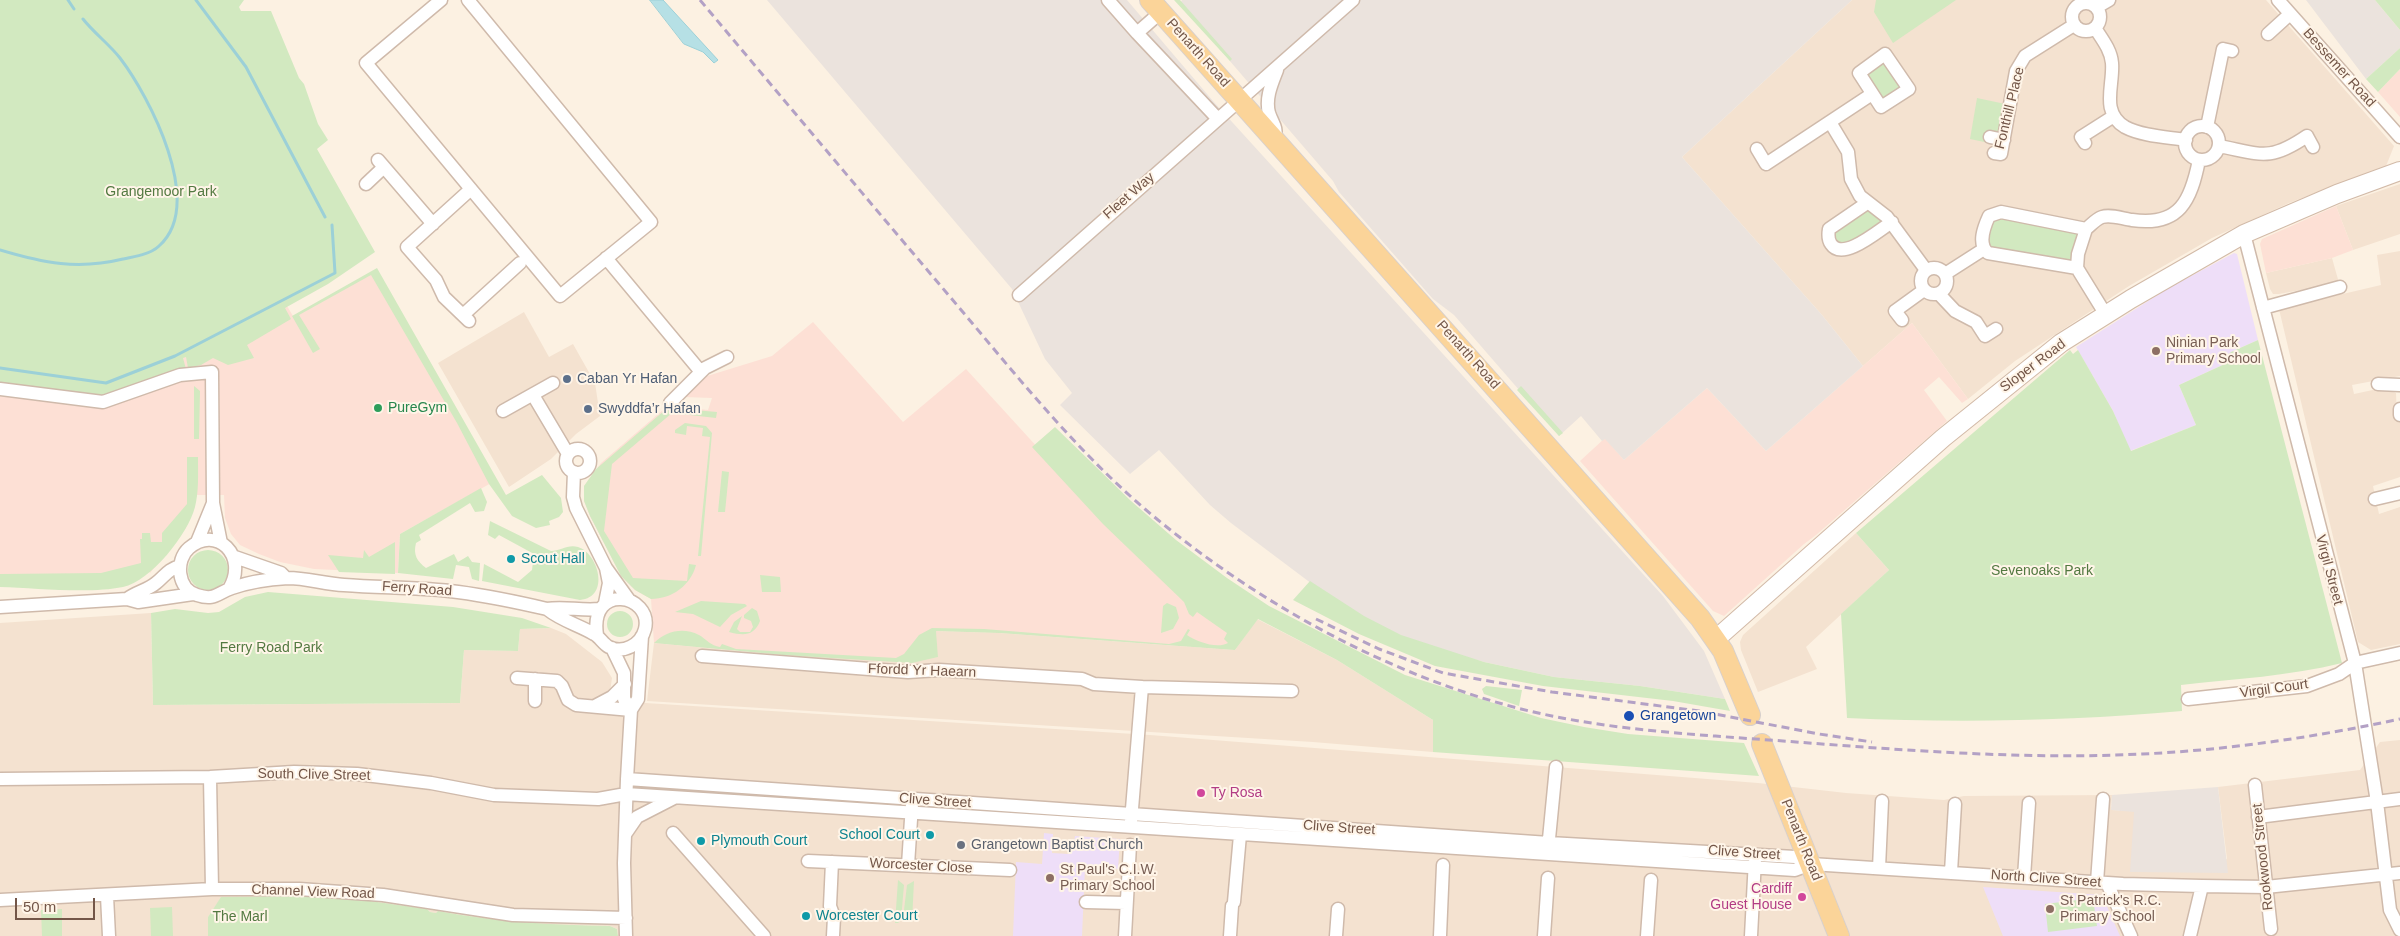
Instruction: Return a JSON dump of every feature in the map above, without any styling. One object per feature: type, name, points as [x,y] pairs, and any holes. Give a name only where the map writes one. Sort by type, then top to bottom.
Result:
[{"type":"main road","name":"Penarth Road","points":[[1155,6],[1560,458],[1716,639],[1725,655],[1839,936]]},
{"type":"street","points":[[441,0],[366,63],[560,296],[651,222],[468,0]]},
{"type":"street","points":[[1108,0],[1218,119]]},
{"type":"street","name":"Fleet Way","points":[[1019,295],[1353,0]]},
{"type":"street","points":[[2097,8],[2109,0]]},
{"type":"street","name":"Bessemer Road","points":[[2278,0],[2400,137]]},
{"type":"street","points":[[2077,2],[2088,2],[2097,8],[2100,17],[2095,28],[2086,31],[2074,25],[2071,16],[2077,2]]},
{"type":"street","name":"Penarth Road","points":[[1137,33],[1155,6]]},
{"type":"street","points":[[2268,34],[2290,14]]},
{"type":"street","name":"Fonthill Place","points":[[1994,153],[2001,154],[2016,71],[2025,56],[2074,25]]},
{"type":"street","points":[[2095,28],[2110,55],[2112,64],[2109,92],[2114,116],[2126,127],[2136,131],[2186,140]]},
{"type":"street","points":[[2207,127],[2222,49],[2232,51]]},
{"type":"street","points":[[1275,139],[1276,126],[1269,112],[1268,98],[1270,86],[1279,65]]},
{"type":"street","points":[[1757,149],[1766,164],[1872,94]]},
{"type":"street","points":[[2085,143],[2081,137],[2114,116]]},
{"type":"street","points":[[1830,122],[1848,152],[1852,179],[1856,190],[1867,203],[1881,211],[1892,222],[1926,270]]},
{"type":"street","points":[[2197,127],[2207,127],[2216,133],[2219,146],[2211,158],[2199,160],[2188,152],[2186,140],[2192,130],[2197,127]]},
{"type":"street","points":[[2219,146],[2271,154],[2285,151],[2307,136],[2313,147]]},
{"type":"street","points":[[1990,137],[2004,140]]},
{"type":"street","points":[[2106,315],[2077,268],[2081,241],[2086,229],[2101,217],[2108,216],[2143,222],[2170,216],[2185,203],[2190,194],[2199,160]]},
{"type":"street","points":[[366,184],[381,164],[432,224]]},
{"type":"street","name":"Sloper Road","points":[[1716,639],[1949,433],[2054,349],[2106,315],[2244,234],[2330,197],[2400,171]]},
{"type":"street","points":[[471,189],[407,247],[436,280],[444,297],[466,318],[520,263]]},
{"type":"street","points":[[1867,203],[1829,229],[1829,239],[1835,248],[1839,251],[1848,250],[1892,222]]},
{"type":"street","points":[[2077,268],[1995,254],[1984,249],[1982,243],[1986,222],[1994,213],[2001,212],[2086,229]]},
{"type":"street","name":"Virgil Street","points":[[2244,234],[2315,517],[2355,663],[2377,802],[2390,910],[2400,930]]},
{"type":"street","points":[[1945,274],[1984,249]]},
{"type":"street","points":[[606,258],[701,372]]},
{"type":"street","points":[[1938,269],[1945,274],[1947,283],[1939,294],[1932,295],[1924,290],[1921,280],[1926,270],[1938,269]]},
{"type":"street","points":[[2263,308],[2340,288]]},
{"type":"street","points":[[1902,320],[1895,311],[1924,290]]},
{"type":"street","points":[[1939,294],[1955,311],[1976,322],[1985,336],[1996,328]]},
{"type":"street","points":[[670,403],[701,372],[727,357]]},
{"type":"street","points":[[0,388],[103,402],[180,375],[212,372],[213,503],[221,543],[206,540],[197,542]]},
{"type":"street","points":[[503,411],[553,383]]},
{"type":"street","points":[[2378,384],[2400,385]]},
{"type":"street","points":[[533,394],[568,454],[566,462],[574,472],[573,497],[576,508],[606,568],[629,600]]},
{"type":"street","points":[[2400,409],[2400,415]]},
{"type":"street","points":[[568,454],[579,448],[586,451],[590,456],[588,469],[580,473],[574,472]]},
{"type":"street","points":[[2376,499],[2400,493]]},
{"type":"street","name":"Ferry Road","points":[[127,599],[136,592],[156,584],[172,568],[180,566],[182,557],[188,548],[197,542],[213,503]]},
{"type":"street","name":"Ferry Road","points":[[221,543],[235,557],[281,573],[286,578]]},
{"type":"street","points":[[229,589],[235,580],[237,567],[235,557]]},
{"type":"street","points":[[180,566],[184,583],[193,594]]},
{"type":"street","points":[[597,635],[595,621],[609,583],[606,568]]},
{"type":"street","name":"Ferry Road","points":[[0,608],[127,599],[138,602],[193,594],[205,597],[215,596],[229,589],[256,582],[286,578],[342,585],[456,592],[547,609],[559,607],[582,611],[602,606],[618,599],[629,600],[641,609],[645,619],[645,630],[642,636],[638,699],[631,710],[625,835],[626,936]]},
{"type":"street","name":"Ferry Road","points":[[547,609],[557,617],[597,635],[601,641],[612,648],[622,668],[624,700],[631,710]]},
{"type":"street","points":[[612,648],[630,647],[642,636]]},
{"type":"street","name":"Virgil Court","points":[[2188,699],[2306,686],[2338,674],[2355,663],[2400,652]]},
{"type":"street","name":"Ffordd Yr Haearn","points":[[702,656],[908,672],[939,670],[1082,680],[1094,684],[1142,687],[1292,691]]},
{"type":"street","points":[[517,678],[557,681],[562,686],[566,698],[572,704],[595,706],[602,709],[631,710]]},
{"type":"street","points":[[535,701],[536,679]]},
{"type":"street","points":[[595,706],[612,697],[624,684]]},
{"type":"street","points":[[1131,820],[1142,687]]},
{"type":"street","points":[[1548,848],[1556,767]]},
{"type":"street","name":"South Clive Street","points":[[0,779],[210,777],[294,772],[357,774],[431,783],[494,795],[598,799],[626,794]]},
{"type":"street","points":[[210,777],[212,889]]},
{"type":"street","name":"Clive Street","points":[[627,779],[912,799],[1131,820],[1755,860],[1795,870],[1811,864]]},
{"type":"street","name":"Rookwood Street","points":[[2255,786],[2271,930]]},
{"type":"street","name":"Clive Street","points":[[626,794],[911,812],[1131,820],[1240,835],[1548,848]]},
{"type":"street","points":[[625,835],[637,817],[674,798]]},
{"type":"street","points":[[908,865],[912,799]]},
{"type":"street","points":[[2103,799],[2102,882],[2131,936]]},
{"type":"street","points":[[2258,817],[2400,799]]},
{"type":"street","points":[[1879,868],[1882,801]]},
{"type":"street","points":[[2024,877],[2029,803]]},
{"type":"street","points":[[1951,872],[1955,804]]},
{"type":"street","points":[[673,833],[764,936]]},
{"type":"street","points":[[1230,936],[1240,835]]},
{"type":"street","points":[[1125,936],[1130,845]]},
{"type":"street","points":[[1751,936],[1755,860]]},
{"type":"street","name":"Worcester Close","points":[[808,861],[1010,870]]},
{"type":"street","points":[[832,862],[830,906],[834,917],[834,936]]},
{"type":"street","name":"North Clive Street","points":[[1811,864],[2102,882],[2266,887],[2400,873]]},
{"type":"street","points":[[1440,936],[1443,865]]},
{"type":"street","points":[[1544,936],[1548,878]]},
{"type":"street","points":[[1647,936],[1651,880]]},
{"type":"street","points":[[2190,936],[2202,886]]},
{"type":"street","name":"Channel View Road","points":[[0,900],[107,896],[212,889],[344,891],[406,898],[513,915],[562,918],[626,918]]},
{"type":"street","points":[[107,896],[109,936]]},
{"type":"street","points":[[1086,902],[1126,904]]},
{"type":"street","points":[[1336,936],[1338,910]]},
{"type":"shaded area","points":[[767,0],[1127,0],[1213,101],[1663,596],[1704,651],[1725,699],[1640,686],[1554,677],[1484,662],[1404,640],[1332,599],[1231,523],[1210,505],[1159,450],[1130,474],[1060,405],[1072,393],[1045,359],[1012,289]]},
{"type":"shaded area","points":[[1182,0],[1852,0],[1682,157],[1822,315],[1863,366],[1766,451],[1707,388],[1624,460],[1605,439],[1602,441],[1581,416],[1559,436],[1454,315],[1433,299],[1339,192],[1333,181],[1180,3]]},
{"type":"shaded area","points":[[1852,0],[2266,0],[2394,146],[2386,166],[2289,203],[2212,238],[2129,286],[2015,361],[1968,399],[1912,323],[1863,366],[1822,315],[1682,157]]},
{"type":"shaded area","points":[[2306,0],[2375,0],[2400,30],[2400,48],[2366,79]]},
{"type":"shaded area","points":[[2400,69],[2400,117],[2378,92]]},
{"type":"shaded area","points":[[2400,184],[2400,234],[2353,250],[2336,206]]},
{"type":"shaded area","points":[[2336,206],[2353,250],[2332,258],[2266,273],[2260,244],[2262,239]]},
{"type":"shaded area","points":[[2400,251],[2400,376],[2352,385],[2354,394],[2382,388],[2396,393],[2397,419],[2400,418],[2400,477],[2373,486],[2379,514],[2400,507],[2400,644],[2371,650],[2358,642],[2279,309],[2381,285],[2377,255]]},
{"type":"shaded area","name":"Ninian Park Primary School","points":[[2234,253],[2237,254],[2258,340],[2231,352],[2227,363],[2179,385],[2196,425],[2130,451],[2113,411],[2076,347],[2167,289]]},
{"type":"shaded area","points":[[2332,258],[2339,283],[2279,294],[2273,294],[2270,289],[2266,273]]},
{"type":"shaded area","points":[[371,272],[493,482],[400,534],[398,573],[314,569],[280,562],[259,554],[240,545],[231,534],[225,518],[224,495],[197,495],[186,528],[150,573],[147,567],[115,579],[0,581],[0,371],[145,372],[184,357],[287,306],[293,316]]},
{"type":"shaded area","points":[[524,312],[549,357],[573,344],[595,383],[600,416],[576,434],[551,459],[509,487],[438,363]]},
{"type":"shaded area","points":[[813,322],[903,422],[966,369],[1050,461],[1243,639],[1235,650],[1000,633],[936,631],[938,657],[912,663],[783,655],[654,643],[651,599],[635,590],[621,576],[590,516],[584,501],[584,486],[601,463],[664,409],[671,406],[708,410],[712,398],[684,397],[704,377],[772,356]]},
{"type":"shaded area","points":[[1912,323],[1968,399],[1962,403],[1939,377],[1924,390],[1947,421],[1804,544],[1724,616],[1713,611],[1580,461],[1605,438],[1624,460],[1707,388],[1766,451]]},
{"type":"shaded area","points":[[1856,533],[1889,570],[1806,647],[1817,669],[1758,692],[1741,650],[1740,642],[1743,635]]},
{"type":"shaded area","points":[[151,613],[153,705],[460,703],[464,650],[518,651],[520,629],[551,628],[566,634],[602,662],[612,678],[610,692],[614,701],[1150,735],[1758,783],[1846,793],[1944,800],[1964,796],[2112,795],[2111,810],[2135,811],[2131,872],[2191,872],[2227,859],[2218,787],[2360,770],[2380,742],[2400,740],[2400,936],[618,936],[617,929],[610,926],[551,925],[499,921],[439,911],[436,913],[430,912],[427,909],[370,901],[310,896],[222,897],[208,917],[208,936],[0,936],[0,623]]},
{"type":"shaded area","points":[[1257,619],[1337,660],[1433,720],[1433,752],[1313,742],[647,701],[654,643],[783,655],[936,631],[1000,633],[1235,650]]},
{"type":"shaded area","points":[[2218,787],[2228,873],[2130,872],[2134,812],[2111,810],[2112,795]]},
{"type":"shaded area","name":"St Paul's C.I.W. Primary School","points":[[1044,833],[1053,834],[1052,853],[1069,854],[1070,842],[1074,842],[1075,836],[1120,839],[1118,869],[1085,867],[1082,936],[1013,936],[1016,862],[1042,864]]},
{"type":"shaded area","name":"St Patrick's R.C. Primary School","points":[[1983,887],[2102,895],[2120,936],[2003,936]]},
{"type":"green space","name":"Grangemoor Park","points":[[0,0],[244,0],[239,7],[241,11],[271,11],[299,78],[304,84],[318,124],[328,140],[317,149],[375,252],[328,284],[285,308],[291,319],[247,345],[254,358],[228,365],[213,358],[201,365],[188,368],[186,357],[183,358],[186,369],[109,397],[0,383]]},
{"type":"green space","points":[[1174,0],[1180,0],[1232,59],[1230,61]]},
{"type":"green space","points":[[1876,0],[1956,0],[1893,43],[1874,12]]},
{"type":"green space","points":[[2375,0],[2400,0],[2400,30]]},
{"type":"green space","points":[[2400,48],[2400,69],[2378,92],[2366,79]]},
{"type":"green space","points":[[1885,54],[1909,89],[1881,107],[1859,73]]},
{"type":"green space","points":[[1977,98],[2010,105],[2004,140],[1990,137],[1989,143],[1970,139]]},
{"type":"green space","points":[[1867,203],[1892,222],[1839,251],[1829,229]]},
{"type":"green space","points":[[1989,216],[2086,229],[2077,268],[1988,253],[1984,231]]},
{"type":"green space","points":[[377,268],[506,495],[542,475],[561,498],[563,512],[559,517],[549,521],[550,525],[536,528],[512,516],[489,484],[457,423],[371,275],[299,315],[320,349],[313,353],[292,316]]},
{"type":"green space","name":"Sevenoaks Park","points":[[2258,340],[2342,663],[2282,674],[2181,685],[2182,711],[2015,720],[1847,718],[1841,614],[1889,570],[1856,533],[2070,350],[2073,354],[2078,350],[2113,411],[2131,451],[2196,425],[2179,385],[2227,363],[2225,357],[2231,352]]},
{"type":"green space","points":[[194,386],[200,391],[199,439],[194,439]]},
{"type":"green space","points":[[1521,386],[1563,433],[1559,436],[1517,390]]},
{"type":"green space","points":[[671,408],[717,412],[716,418],[672,413],[612,464],[604,531],[633,578],[687,581],[689,564],[696,565],[690,579],[680,590],[673,594],[651,599],[635,590],[621,576],[590,516],[584,501],[584,486],[596,469],[665,410]]},
{"type":"green space","points":[[685,423],[706,426],[712,433],[701,556],[698,556],[710,437],[702,436],[703,428],[687,426],[686,435],[675,433],[675,430]]},
{"type":"green space","points":[[1055,427],[1131,501],[1176,540],[1227,578],[1269,606],[1405,675],[1541,718],[1584,727],[1628,734],[1744,743],[1759,776],[1433,752],[1433,720],[1337,660],[1258,619],[1235,650],[1000,633],[936,631],[938,657],[912,663],[783,655],[654,643],[669,633],[687,631],[699,635],[711,644],[720,647],[722,644],[736,649],[896,658],[904,654],[919,635],[932,628],[984,629],[1169,644],[1181,641],[1188,629],[1190,630],[1187,635],[1201,642],[1213,645],[1228,643],[1224,639],[1227,633],[1197,612],[1193,617],[1189,614],[1184,602],[1103,524],[1032,447]]},
{"type":"green space","points":[[187,457],[198,457],[198,489],[195,507],[177,543],[145,576],[123,587],[109,589],[78,590],[0,587],[0,574],[101,573],[141,563],[140,539],[142,539],[142,533],[150,533],[151,542],[162,542],[162,533],[187,504]]},
{"type":"green space","points":[[722,471],[729,472],[725,512],[718,512]]},
{"type":"green space","points":[[481,488],[487,502],[484,511],[475,512],[470,503],[419,535],[421,540],[416,543],[415,551],[418,560],[426,568],[454,554],[458,562],[468,556],[472,562],[480,563],[479,581],[472,579],[469,567],[456,565],[453,579],[398,573],[400,534]]},
{"type":"green space","points":[[490,521],[551,551],[574,546],[585,551],[596,566],[598,583],[596,591],[590,597],[580,600],[482,581],[484,564],[518,582],[532,570],[534,554],[499,535],[495,539],[488,535]]},
{"type":"green space","points":[[395,542],[395,574],[339,572],[328,555],[363,558],[364,550],[369,557]]},
{"type":"green space","points":[[208,550],[222,556],[228,570],[222,584],[208,590],[194,584],[188,570],[194,556]]},
{"type":"green space","points":[[760,575],[780,577],[781,592],[762,592]]},
{"type":"green space","points":[[1310,581],[1364,616],[1401,635],[1484,662],[1554,677],[1640,686],[1725,699],[1730,711],[1673,701],[1543,686],[1435,666],[1359,634],[1293,600]]},
{"type":"green space","name":"Ferry Road Park","points":[[268,592],[453,607],[522,618],[551,628],[520,629],[518,651],[464,650],[460,703],[153,705],[151,613],[175,609],[208,613],[219,612],[245,597]]},
{"type":"green space","points":[[701,601],[745,604],[747,606],[731,615],[720,627],[693,614],[675,612]]},
{"type":"green space","points":[[1167,603],[1176,607],[1179,618],[1173,629],[1161,633],[1163,606]]},
{"type":"green space","points":[[752,608],[757,611],[760,621],[755,630],[748,634],[729,632],[734,622],[742,616],[737,629],[740,632],[750,632],[753,627],[751,621],[744,618],[744,615]]},
{"type":"green space","points":[[620,611],[629,615],[633,624],[629,633],[620,637],[611,633],[607,624],[611,615]]},
{"type":"green space","points":[[1486,686],[1522,690],[1519,706],[1484,694],[1482,689]]},
{"type":"green space","points":[[898,880],[904,885],[901,920],[895,923]]},
{"type":"green space","points":[[914,881],[912,922],[905,921],[904,910],[907,885]]},
{"type":"green space","name":"The Marl","points":[[310,896],[370,901],[427,909],[430,912],[436,913],[438,911],[503,920],[545,924],[610,926],[617,929],[618,936],[208,936],[208,917],[221,897]]},
{"type":"green space","points":[[2093,898],[2097,926],[2048,932],[2045,904]]},
{"type":"green space","points":[[172,907],[173,936],[151,936],[150,908]]},
{"type":"green space","points":[[62,909],[62,936],[42,936],[41,910]]},
{"type":"water","points":[[650,0],[663,0],[718,60],[714,63],[703,52],[684,44]]},
{"type":"waterway","points":[[68,0],[74,9]]},
{"type":"waterway","points":[[196,0],[246,67],[325,217]]},
{"type":"waterway","points":[[0,250],[61,264],[107,262],[152,251],[159,246],[172,227],[177,204],[175,178],[168,150],[157,123],[132,75],[120,58],[83,19]]},
{"type":"waterway","points":[[0,368],[106,383],[175,356],[335,273],[332,225]]},
{"type":"railway","points":[[700,0],[1026,387],[1105,472],[1163,524],[1241,582],[1325,632],[1369,654],[1459,690],[1506,705],[1574,720],[1643,730],[1873,748],[2007,755],[2097,756],[2142,754],[2272,742],[2400,719]]},
{"type":"railway","points":[[1316,619],[1379,649],[1443,673],[1552,692],[1699,711],[1872,742]]},
{"type":"place","name":"Ninian Park Primary School","points":[[2156,351]]},
{"type":"place","name":"Caban Yr Hafan","points":[[567,379]]},
{"type":"place","name":"PureGym","points":[[378,408]]},
{"type":"place","name":"Swyddfa’r Hafan","points":[[588,409]]},
{"type":"place","name":"Scout Hall","points":[[511,559]]},
{"type":"place","name":"Grangetown","points":[[1629,716]]},
{"type":"place","name":"Ty Rosa","points":[[1201,793]]},
{"type":"place","name":"School Court","points":[[930,835]]},
{"type":"place","name":"Plymouth Court","points":[[701,841]]},
{"type":"place","name":"Grangetown Baptist Church","points":[[961,845]]},
{"type":"place","name":"St Paul's C.I.W. Primary School","points":[[1050,878]]},
{"type":"place","name":"Cardiff Guest House","points":[[1802,897]]},
{"type":"place","name":"St Patrick's R.C. Primary School","points":[[2050,909]]},
{"type":"place","name":"Worcester Court","points":[[806,916]]}]
